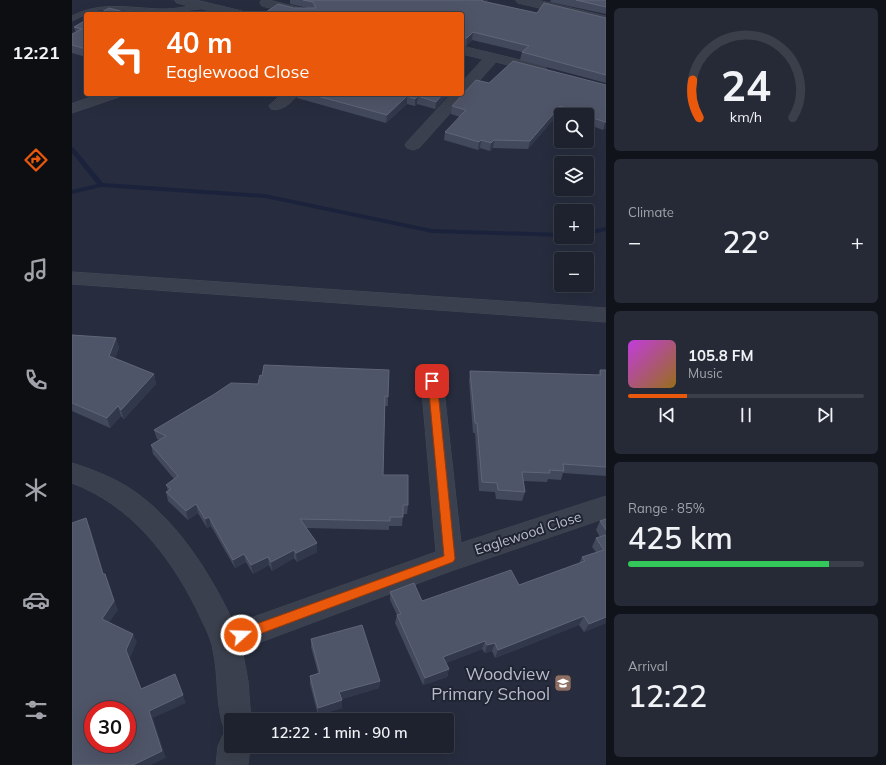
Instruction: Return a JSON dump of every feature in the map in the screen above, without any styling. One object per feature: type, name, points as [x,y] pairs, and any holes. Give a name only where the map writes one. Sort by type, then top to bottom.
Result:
[{"type":"street","points":[[181,0],[230,12]]},
{"type":"street","points":[[522,0],[606,20]]},
{"type":"street","points":[[254,10],[269,2],[302,12]]},
{"type":"street","points":[[464,50],[552,73]]},
{"type":"street","points":[[464,89],[493,57]]},
{"type":"street","points":[[72,109],[108,96]]},
{"type":"street","points":[[276,106],[288,96]]},
{"type":"street","points":[[413,145],[457,96]]},
{"type":"street","points":[[72,278],[606,315]]},
{"type":"street","points":[[432,381],[450,559]]},
{"type":"street","points":[[72,473],[82,476],[122,495],[150,519],[167,538],[198,583],[226,641],[231,669],[235,713]]},
{"type":"street","name":"Eaglewood Close","points":[[226,641],[450,559],[606,507]]},
{"type":"street","points":[[232,765],[233,753]]},
{"type":"lane","points":[[84,12],[109,7],[166,12],[205,6]]},
{"type":"lane","points":[[72,19],[84,12]]},
{"type":"building","points":[[303,0],[483,0],[482,1],[537,13],[544,3],[606,18],[606,75],[522,52],[529,46],[473,32],[467,38],[464,37],[464,12],[266,12],[278,4],[294,8],[316,8],[313,2]]},
{"type":"building","points":[[576,0],[606,0],[606,7]]},
{"type":"building","points":[[109,8],[124,12],[102,12]]},
{"type":"building","points":[[84,21],[84,48],[72,45],[72,34],[82,29],[74,27]]},
{"type":"building","points":[[513,61],[606,85],[606,122],[594,118],[594,108],[566,108],[560,106],[558,108],[554,108],[554,113],[530,141],[494,140],[491,143],[481,140],[479,142],[445,132],[466,110],[452,106],[461,96],[464,96],[464,93],[476,80],[489,83]]},
{"type":"building","points":[[317,96],[407,96],[387,115]]},
{"type":"building","points":[[407,96],[418,96],[415,99]]},
{"type":"building","points":[[418,96],[441,96],[436,102]]},
{"type":"building","points":[[72,335],[116,338],[109,356],[154,374],[121,410],[118,406],[107,418],[72,403]]},
{"type":"building","points":[[264,365],[389,370],[388,397],[385,396],[383,475],[408,475],[408,505],[403,505],[403,517],[390,517],[390,521],[300,519],[317,543],[296,553],[294,550],[271,562],[268,557],[251,565],[244,554],[233,560],[209,517],[205,519],[196,504],[186,511],[166,492],[171,489],[166,485],[178,476],[151,445],[166,436],[154,430],[231,383],[258,384],[260,375],[262,376]]},
{"type":"building","points":[[600,370],[606,370],[606,467],[563,464],[564,471],[549,470],[550,473],[522,472],[525,492],[498,490],[497,483],[482,482],[477,423],[475,423],[470,371],[601,375]]},
{"type":"building","points":[[86,518],[103,574],[105,574],[114,601],[102,619],[133,634],[126,650],[141,689],[175,674],[183,695],[149,711],[162,751],[133,765],[72,765],[72,523]]},
{"type":"building","points":[[606,519],[606,530],[600,521]]},
{"type":"building","points":[[606,535],[606,617],[589,624],[584,616],[498,650],[495,643],[487,645],[485,641],[443,657],[449,669],[425,678],[397,615],[401,614],[390,592],[414,583],[422,601],[511,570],[519,585],[585,561],[582,557],[604,550],[596,538]]},
{"type":"building","points":[[362,625],[380,681],[339,692],[342,700],[318,708],[310,676],[320,673],[311,639]]},
{"type":"waterway","points":[[72,149],[101,185]]},
{"type":"waterway","points":[[72,192],[101,185]]},
{"type":"waterway","points":[[101,185],[265,196],[432,231],[554,235]]},
{"type":"waterway","points":[[594,232],[606,229]]},
{"type":"place","name":"Woodview Primary School","points":[[563,683]]},
{"type":"route","points":[[241,635],[450,559],[432,381]]}]
